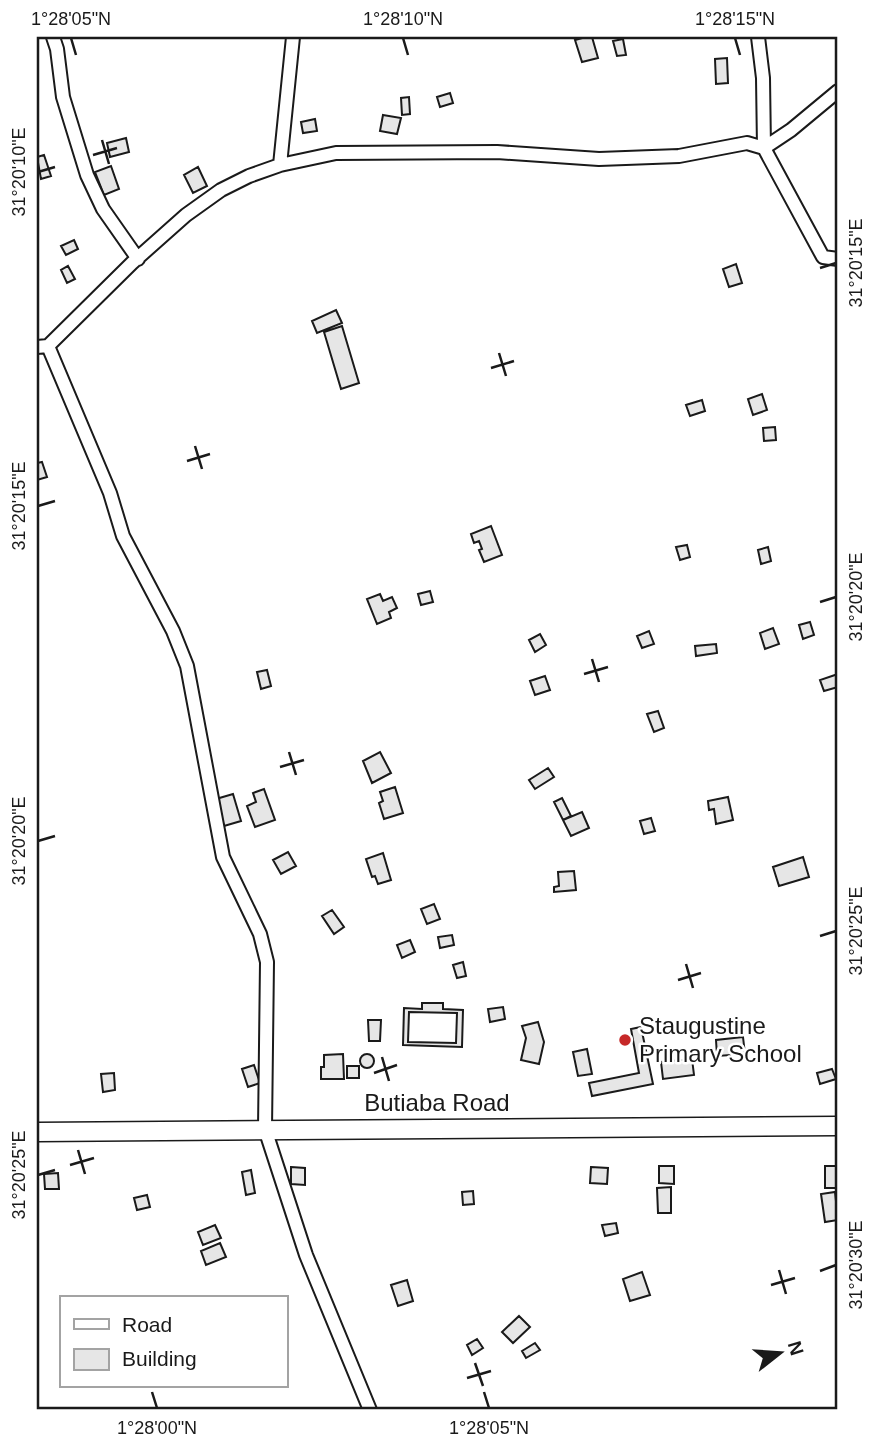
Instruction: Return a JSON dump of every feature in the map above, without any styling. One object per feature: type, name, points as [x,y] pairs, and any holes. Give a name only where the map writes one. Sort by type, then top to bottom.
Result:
[{"type":"main road","name":"Butiaba Road","points":[[37,1132],[838,1126]]},
{"type":"street","points":[[53,37],[63,97],[94,194],[138,259]]},
{"type":"street","points":[[280,165],[293,37]]},
{"type":"street","points":[[758,37],[763,78],[764,148],[823,257],[838,259]]},
{"type":"street","points":[[764,148],[791,130],[838,91]]},
{"type":"street","points":[[370,1410],[306,1255],[265,1129],[267,962],[260,934],[223,857],[187,666],[173,631],[123,536],[110,493],[42,346],[186,215],[221,190],[280,165],[336,153],[497,152],[599,159],[679,156],[747,143],[764,148]]},
{"type":"building","points":[[592,37],[598,58],[582,62],[575,40]]},
{"type":"building","points":[[623,39],[626,55],[617,56],[613,41]]},
{"type":"building","points":[[727,58],[728,83],[716,84],[715,59]]},
{"type":"building","points":[[450,93],[453,103],[440,107],[437,97]]},
{"type":"building","points":[[409,97],[410,114],[402,115],[401,98]]},
{"type":"building","points":[[383,115],[401,118],[397,134],[380,131]]},
{"type":"building","points":[[315,119],[317,131],[303,133],[301,122]]},
{"type":"building","points":[[126,138],[129,152],[110,157],[107,143]]},
{"type":"building","points":[[44,155],[51,176],[41,179],[37,157]]},
{"type":"building","points":[[111,166],[119,189],[104,195],[95,172]]},
{"type":"building","points":[[198,167],[207,186],[193,193],[184,175]]},
{"type":"building","points":[[74,240],[78,249],[66,255],[61,246]]},
{"type":"building","points":[[736,264],[742,283],[729,287],[723,269]]},
{"type":"building","points":[[68,266],[75,279],[67,283],[61,270]]},
{"type":"building","points":[[336,310],[342,323],[317,333],[312,321]]},
{"type":"building","points":[[342,326],[359,383],[341,389],[324,332]]},
{"type":"building","points":[[762,394],[767,410],[753,415],[748,399]]},
{"type":"building","points":[[702,400],[705,411],[690,416],[686,405]]},
{"type":"building","points":[[775,427],[776,440],[764,441],[763,428]]},
{"type":"building","points":[[42,462],[47,477],[37,480],[37,463]]},
{"type":"building","points":[[491,526],[502,555],[484,562],[479,541],[474,543],[471,534]]},
{"type":"building","points":[[687,545],[690,557],[680,560],[676,547]]},
{"type":"building","points":[[768,547],[771,561],[761,564],[758,550]]},
{"type":"building","points":[[430,591],[433,602],[421,605],[418,594]]},
{"type":"building","points":[[380,594],[383,601],[392,597],[397,608],[389,612],[391,618],[377,624],[367,599]]},
{"type":"building","points":[[810,622],[814,635],[803,639],[799,625]]},
{"type":"building","points":[[773,628],[779,644],[765,649],[760,633]]},
{"type":"building","points":[[649,631],[654,644],[642,648],[637,636]]},
{"type":"building","points":[[540,634],[546,645],[535,652],[529,640]]},
{"type":"building","points":[[716,644],[717,653],[696,656],[695,646]]},
{"type":"building","points":[[267,670],[271,686],[261,689],[257,672]]},
{"type":"building","points":[[838,674],[838,687],[824,691],[820,680]]},
{"type":"building","points":[[545,676],[550,690],[535,695],[530,681]]},
{"type":"building","points":[[658,711],[664,728],[654,732],[647,714]]},
{"type":"building","points":[[380,752],[391,773],[372,783],[363,761]]},
{"type":"building","points":[[548,768],[554,777],[535,789],[529,780]]},
{"type":"building","points":[[395,787],[403,813],[384,819],[379,803],[383,801],[380,792]]},
{"type":"building","points":[[264,789],[275,820],[255,827],[247,806],[256,802],[253,793]]},
{"type":"building","points":[[233,794],[241,821],[224,826],[216,799]]},
{"type":"building","points":[[728,797],[733,820],[716,824],[714,809],[709,810],[708,801]]},
{"type":"building","points":[[562,798],[571,816],[563,820],[554,802]]},
{"type":"building","points":[[582,812],[589,828],[571,836],[563,820]]},
{"type":"building","points":[[651,818],[655,831],[644,834],[640,821]]},
{"type":"building","points":[[288,852],[296,866],[281,874],[273,860]]},
{"type":"building","points":[[383,853],[391,880],[378,884],[375,876],[372,877],[366,859]]},
{"type":"building","points":[[803,857],[809,877],[779,886],[773,867]]},
{"type":"building","points":[[574,871],[576,890],[554,892],[554,887],[559,886],[558,872]]},
{"type":"building","points":[[434,904],[440,919],[427,924],[421,909]]},
{"type":"building","points":[[332,910],[344,927],[334,934],[322,916]]},
{"type":"building","points":[[452,935],[454,945],[440,948],[438,937]]},
{"type":"building","points":[[410,940],[415,952],[402,958],[397,945]]},
{"type":"building","points":[[463,962],[466,976],[457,978],[453,965]]},
{"type":"building","points":[[422,1003],[443,1003],[443,1009],[463,1010],[462,1047],[403,1045],[404,1008],[422,1009]],"holes":[[[409,1012],[457,1013],[456,1043],[408,1042]]]},
{"type":"building","points":[[503,1007],[505,1019],[490,1022],[488,1009]]},
{"type":"building","points":[[368,1020],[381,1020],[380,1041],[369,1041]]},
{"type":"building","points":[[538,1022],[544,1042],[539,1064],[521,1060],[526,1038],[522,1026]]},
{"type":"building","points":[[641,1027],[653,1084],[592,1096],[589,1083],[639,1073],[631,1029]]},
{"type":"building","points":[[743,1037],[745,1054],[717,1056],[716,1040]]},
{"type":"building","points":[[587,1049],[592,1074],[578,1076],[573,1052]]},
{"type":"building","points":[[343,1054],[344,1079],[321,1079],[324,1055]]},
{"type":"building","points":[[367,1054],[372,1056],[372,1066],[367,1068],[362,1066],[360,1061],[362,1056]]},
{"type":"building","points":[[692,1059],[694,1075],[663,1079],[661,1062]]},
{"type":"building","points":[[254,1065],[260,1083],[248,1087],[242,1069]]},
{"type":"building","points":[[347,1066],[359,1066],[359,1078],[347,1078]]},
{"type":"building","points":[[832,1069],[836,1079],[820,1084],[817,1073]]},
{"type":"building","points":[[114,1073],[115,1090],[103,1092],[101,1074]]},
{"type":"building","points":[[659,1166],[674,1166],[674,1184],[659,1183]]},
{"type":"building","points":[[825,1166],[838,1166],[838,1188],[825,1188]]},
{"type":"building","points":[[291,1167],[305,1168],[305,1185],[291,1184]]},
{"type":"building","points":[[591,1167],[608,1168],[607,1184],[590,1183]]},
{"type":"building","points":[[251,1170],[255,1193],[246,1195],[242,1172]]},
{"type":"building","points":[[58,1173],[59,1189],[45,1189],[44,1174]]},
{"type":"building","points":[[671,1187],[671,1213],[658,1213],[657,1188]]},
{"type":"building","points":[[473,1191],[474,1204],[463,1205],[462,1192]]},
{"type":"building","points":[[835,1192],[838,1220],[825,1222],[821,1194]]},
{"type":"building","points":[[147,1195],[150,1207],[137,1210],[134,1198]]},
{"type":"building","points":[[616,1223],[618,1233],[605,1236],[602,1225]]},
{"type":"building","points":[[215,1225],[221,1238],[203,1245],[198,1232]]},
{"type":"building","points":[[220,1243],[226,1257],[206,1265],[201,1251]]},
{"type":"building","points":[[642,1272],[650,1295],[630,1301],[623,1279]]},
{"type":"building","points":[[407,1280],[413,1301],[398,1306],[391,1285]]},
{"type":"building","points":[[519,1316],[530,1327],[513,1343],[502,1332]]},
{"type":"building","points":[[477,1339],[483,1348],[472,1355],[467,1345]]},
{"type":"building","points":[[535,1343],[540,1350],[526,1358],[522,1351]]},
{"type":"place","name":"Staugustine Primary School","points":[[625,1040]]}]
